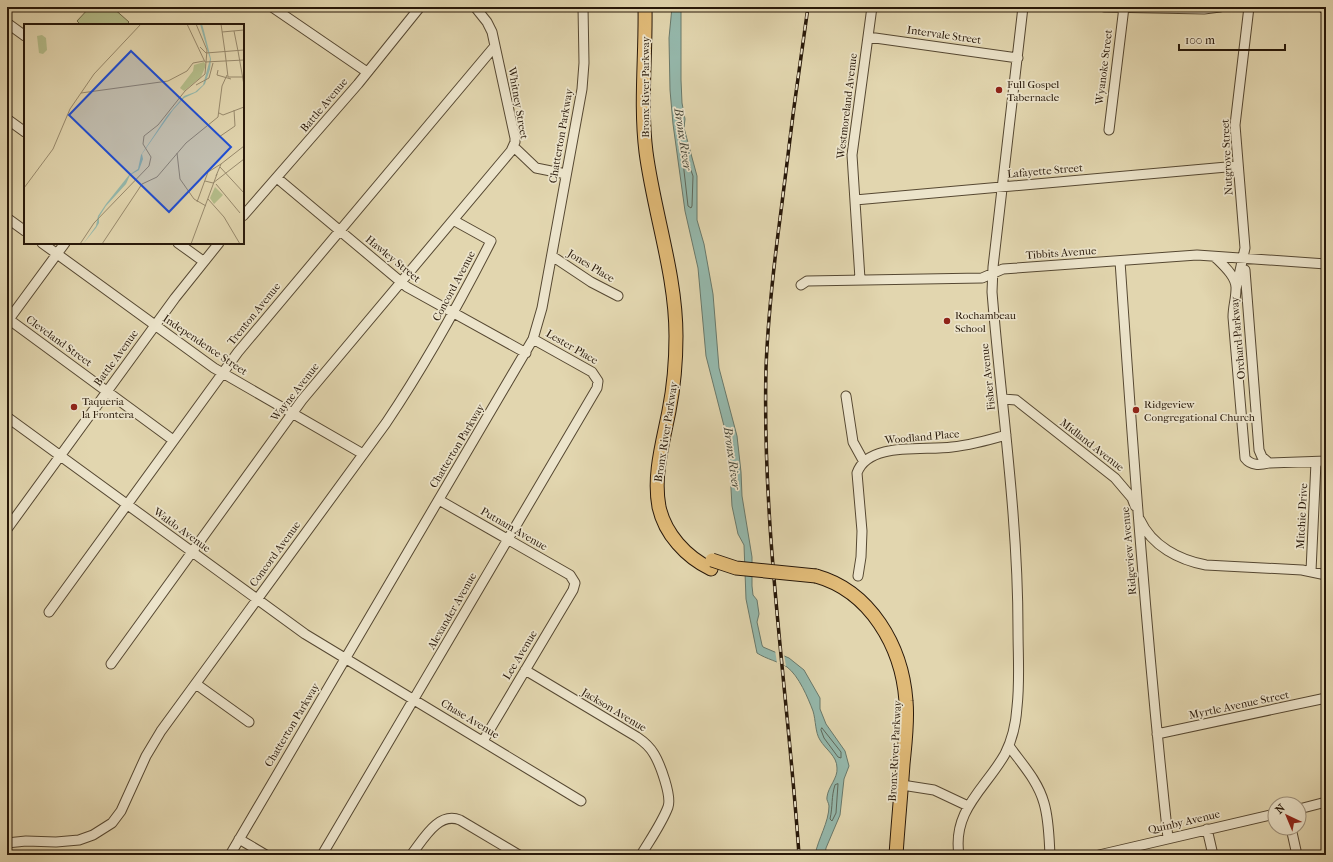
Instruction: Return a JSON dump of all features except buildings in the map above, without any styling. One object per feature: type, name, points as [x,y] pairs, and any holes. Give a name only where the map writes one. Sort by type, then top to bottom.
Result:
[{"type":"highway","name":"Bronx River Parkway","points":[[645,7],[643,101],[644,138],[673,299],[676,335],[674,379],[658,471],[658,496],[664,521],[677,543],[691,557],[712,565],[815,580],[839,585],[860,600],[880,625],[895,653],[903,677],[907,708],[896,855]]},
{"type":"highway","name":"Bronx River Parkway","points":[[653,7],[651,107],[653,144],[681,297],[684,328],[682,378],[667,465],[666,495],[670,514],[681,535],[712,565]]},
{"type":"highway","name":"Bronx River Parkway","points":[[815,580],[838,594],[858,609],[879,639],[893,673],[898,697],[899,716],[888,855]]},
{"type":"street","points":[[272,7],[368,72]]},
{"type":"street","name":"Whitney Street","points":[[475,7],[487,22],[495,46],[515,138],[514,147],[536,168],[566,174]]},
{"type":"street","name":"Chatterton Parkway","points":[[230,855],[533,339],[540,316],[552,256],[583,76],[583,7]]},
{"type":"street","name":"Westmoreland Avenue","points":[[860,279],[852,155],[872,7]]},
{"type":"street","name":"Fisher Avenue","points":[[959,855],[959,834],[968,806],[1000,762],[1009,746],[1016,721],[1018,700],[1018,607],[1014,522],[992,292],[992,274],[1023,7]]},
{"type":"street","points":[[1104,7],[1204,9],[1220,7]]},
{"type":"street","name":"Wyanoke Street","points":[[1109,130],[1124,7]]},
{"type":"street","name":"Nutgrove Street","points":[[1243,258],[1245,248],[1235,124],[1249,7]]},
{"type":"street","points":[[1322,7],[1326,10]]},
{"type":"street","name":"Battle Avenue","points":[[244,215],[278,178],[368,72],[418,8]]},
{"type":"street","points":[[7,23],[24,35]]},
{"type":"street","name":"Intervale Street","points":[[868,37],[1018,58]]},
{"type":"street","name":"Trenton Avenue","points":[[49,612],[222,373],[339,230],[495,46]]},
{"type":"street","points":[[7,119],[24,131]]},
{"type":"street","name":"Wayne Avenue","points":[[111,664],[292,413],[514,147]]},
{"type":"street","name":"Lafayette Street","points":[[855,200],[1238,166]]},
{"type":"street","name":"Hawley Street","points":[[278,178],[401,282],[453,314],[526,353]]},
{"type":"street","points":[[7,218],[24,230]]},
{"type":"street","name":"Concord Avenue","points":[[7,843],[71,841],[93,835],[107,828],[121,811],[153,743],[405,396],[453,314],[491,241],[453,220]]},
{"type":"street","name":"Independence Street","points":[[43,244],[154,326],[222,373],[363,454]]},
{"type":"street","points":[[8,320],[64,244]]},
{"type":"street","points":[[179,244],[203,262]]},
{"type":"street","name":"Battle Avenue","points":[[7,529],[154,326],[218,244]]},
{"type":"street","name":"Tibbits Avenue","points":[[801,285],[807,282],[860,279],[982,278],[1003,269],[1197,255],[1326,264]]},
{"type":"street","name":"Jones Place","points":[[552,256],[591,282],[618,296]]},
{"type":"street","name":"Orchard Parkway","points":[[1215,257],[1234,280],[1236,290]]},
{"type":"street","name":"Orchard Parkway","points":[[1243,258],[1233,305],[1244,454],[1250,463],[1260,465],[1269,463]]},
{"type":"street","name":"Orchard Parkway","points":[[1243,258],[1259,450],[1262,457],[1269,463]]},
{"type":"street","name":"Ridgeview Avenue","points":[[1120,261],[1138,514],[1157,734],[1168,838]]},
{"type":"street","name":"Cleveland Street","points":[[8,320],[107,390],[173,440]]},
{"type":"street","name":"Lester Place","points":[[533,339],[589,370],[597,378]]},
{"type":"street","name":"Alexander Avenue","points":[[322,855],[594,394],[598,384],[597,378]]},
{"type":"street","points":[[846,396],[853,442],[864,462],[857,473],[862,537],[858,576]]},
{"type":"street","name":"Midland Avenue","points":[[1003,399],[1016,400],[1108,472],[1132,498],[1143,527],[1153,539],[1167,551],[1191,562],[1206,565],[1311,571],[1326,575]]},
{"type":"street","name":"Waldo Avenue","points":[[7,417],[305,634],[345,658]]},
{"type":"street","name":"Woodland Place","points":[[864,462],[876,454],[892,450],[952,448],[1006,435]]},
{"type":"street","name":"Mitchie Drive","points":[[1311,571],[1316,462]]},
{"type":"street","points":[[1269,463],[1326,462]]},
{"type":"street","name":"Putnam Avenue","points":[[439,500],[570,575],[575,580]]},
{"type":"street","name":"Lee Avenue","points":[[483,741],[573,590],[575,580]]},
{"type":"street","name":"Chase Avenue","points":[[345,658],[415,699],[581,801]]},
{"type":"street","name":"Jackson Avenue","points":[[525,670],[642,740],[654,754],[670,798],[668,807],[641,855]]},
{"type":"street","points":[[196,684],[249,722]]},
{"type":"street","name":"Myrtle Avenue Street","points":[[1157,734],[1326,698]]},
{"type":"street","points":[[1009,746],[1032,777],[1042,796],[1047,816],[1050,855]]},
{"type":"street","points":[[902,785],[934,790],[968,806]]},
{"type":"street","points":[[1307,807],[1326,802]]},
{"type":"street","name":"Quinby Avenue","points":[[1099,855],[1267,816]]},
{"type":"street","points":[[411,855],[434,826],[442,820],[451,818],[460,820],[520,855]]},
{"type":"street","points":[[1207,829],[1213,855]]},
{"type":"street","points":[[1293,836],[1297,855]]},
{"type":"street","points":[[239,839],[266,855]]},
{"type":"green space","points":[[90,7],[112,7],[129,22],[127,24],[80,24],[77,21]]},
{"type":"water","name":"Bronx River","points":[[672,7],[681,7],[681,80],[682,103],[685,119],[684,128],[697,176],[697,220],[704,244],[713,294],[719,368],[737,436],[742,496],[752,557],[753,595],[757,600],[759,614],[757,622],[762,645],[763,647],[789,658],[804,670],[820,698],[820,709],[826,724],[845,751],[849,766],[844,779],[840,815],[826,848],[825,855],[815,855],[829,812],[827,798],[837,772],[837,764],[818,737],[813,711],[809,700],[795,676],[784,665],[757,653],[746,599],[744,545],[738,534],[732,506],[729,454],[724,426],[706,356],[698,268],[685,211],[673,124],[670,90],[669,38]]},
{"type":"pier","points":[[775,650],[784,654],[786,666],[777,663]]},
{"type":"railway","points":[[799,855],[772,551],[768,490],[766,368],[776,250],[808,7]]},
{"type":"place","name":"Full Gospel Tabernacle","points":[[999,90]]},
{"type":"place","name":"Rochambeau School","points":[[947,321]]},
{"type":"place","name":"Taqueria la Frontera","points":[[74,407]]},
{"type":"place","name":"Ridgeview Congregational Church","points":[[1136,410]]}]
